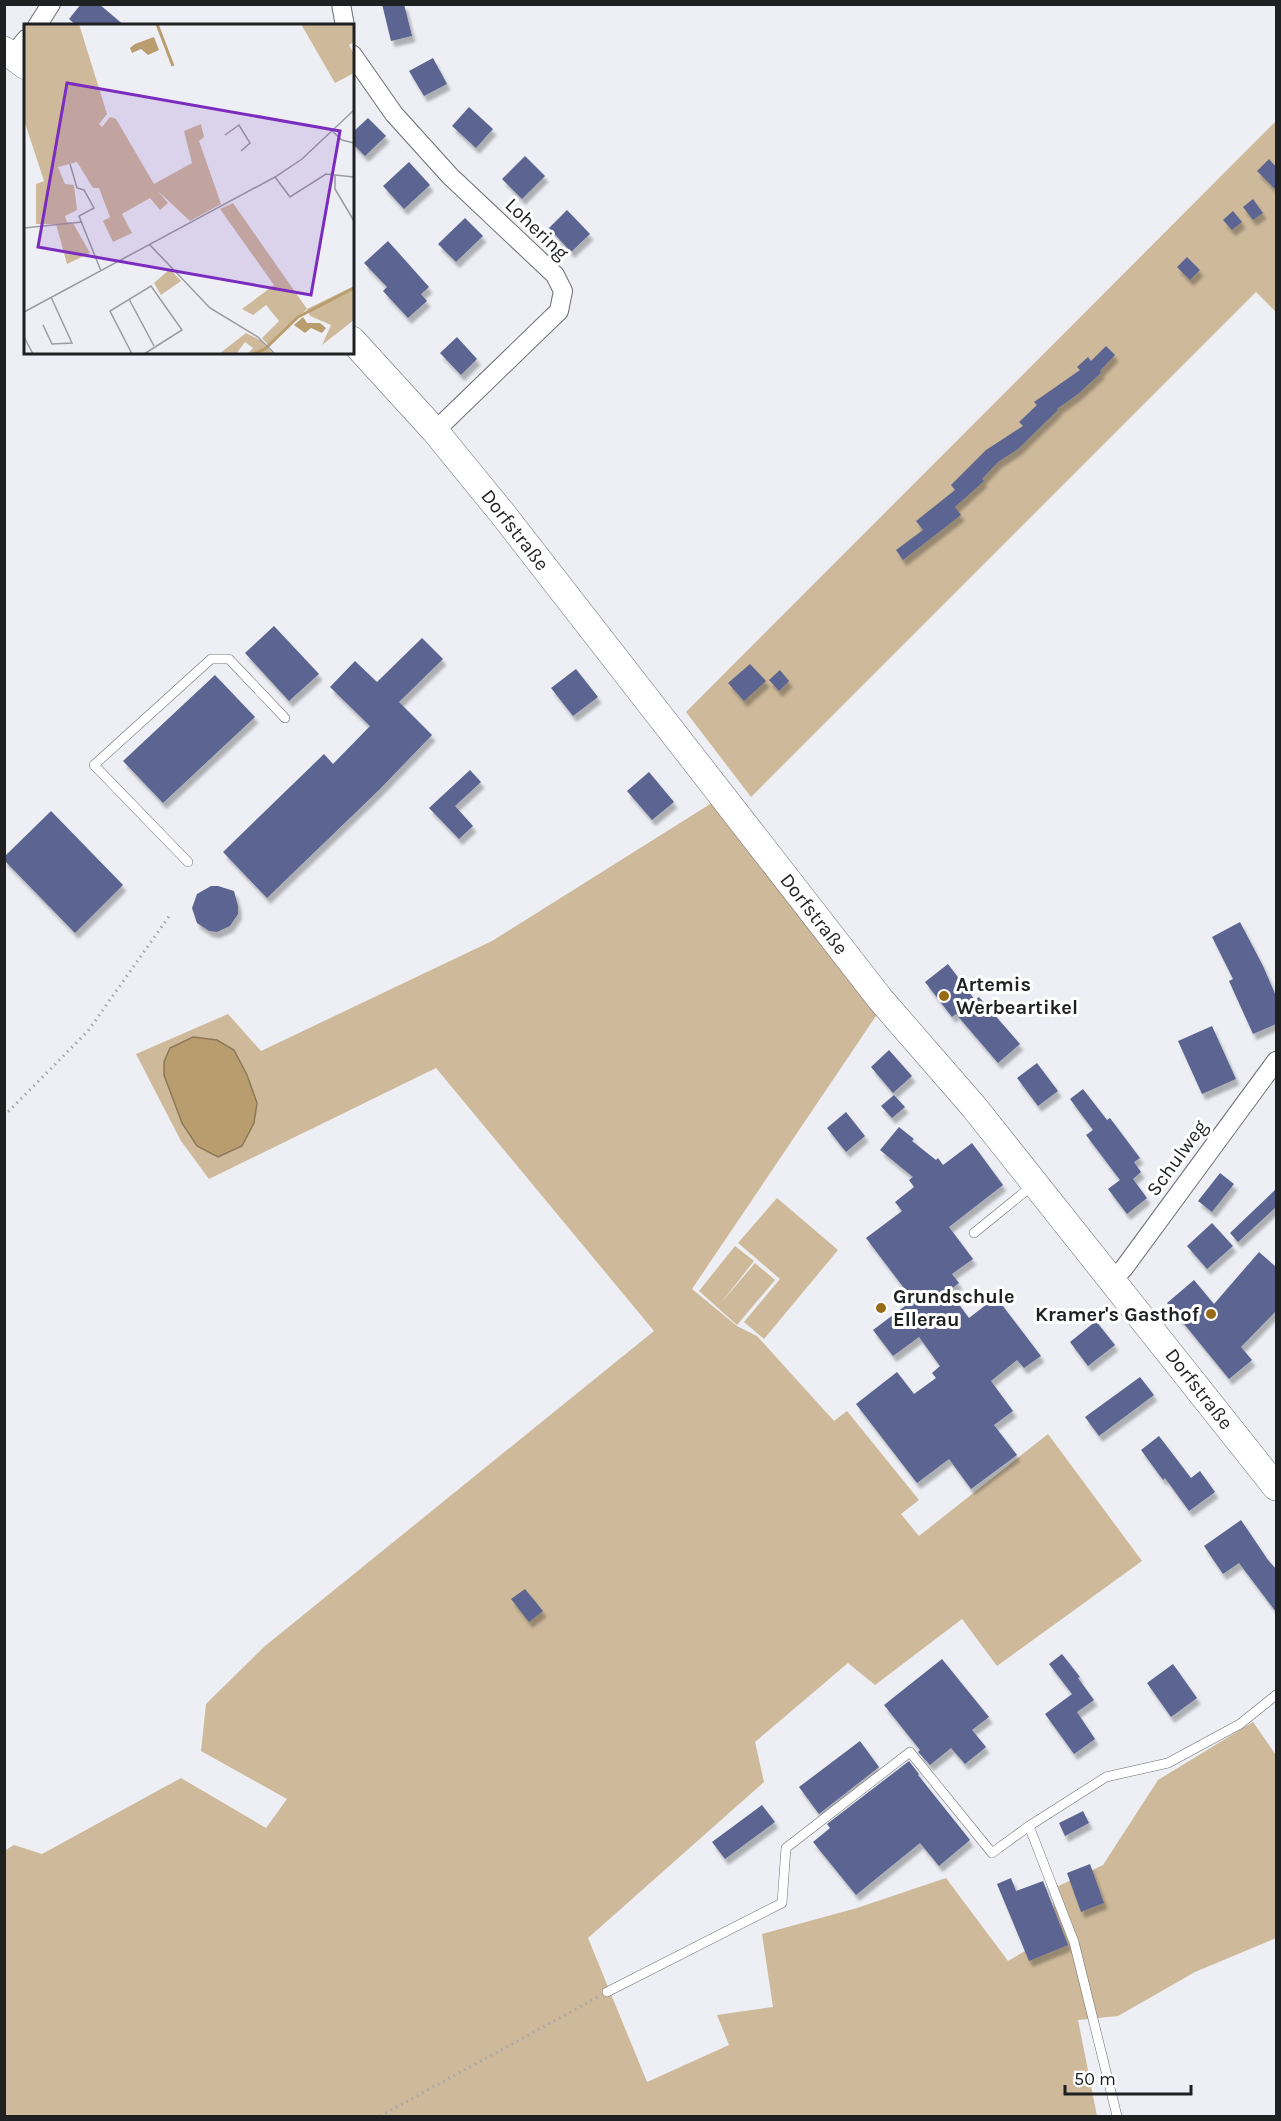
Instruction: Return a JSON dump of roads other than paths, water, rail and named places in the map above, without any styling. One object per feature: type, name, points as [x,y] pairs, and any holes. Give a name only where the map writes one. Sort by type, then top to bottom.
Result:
[{"type":"street","points":[[38,24],[51,4]]},
{"type":"street","points":[[341,4],[345,24]]},
{"type":"street","name":"Lohering","points":[[354,57],[394,114],[450,176],[555,274],[563,291],[559,311],[435,431]]},
{"type":"street","name":"Dorfstraße","points":[[354,342],[435,431],[502,513],[881,1000],[974,1107],[1276,1487]]},
{"type":"street","name":"Schulweg","points":[[1113,1280],[1276,1061]]},
{"type":"lane","points":[[188,862],[94,765],[211,659],[229,659],[285,718]]},
{"type":"lane","points":[[974,1233],[1035,1184]]},
{"type":"lane","points":[[607,1992],[782,1903],[786,1848],[910,1752],[992,1853],[1029,1826],[1106,1777],[1168,1763],[1240,1724],[1276,1695]]},
{"type":"lane","points":[[1029,1826],[1074,1942],[1117,2116]]},
{"type":"place","name":"Artemis Werbeartikel","points":[[944,996]]},
{"type":"place","name":"Grundschule Ellerau","points":[[881,1308]]},
{"type":"place","name":"Kramer's Gasthof","points":[[1211,1314]]}]
